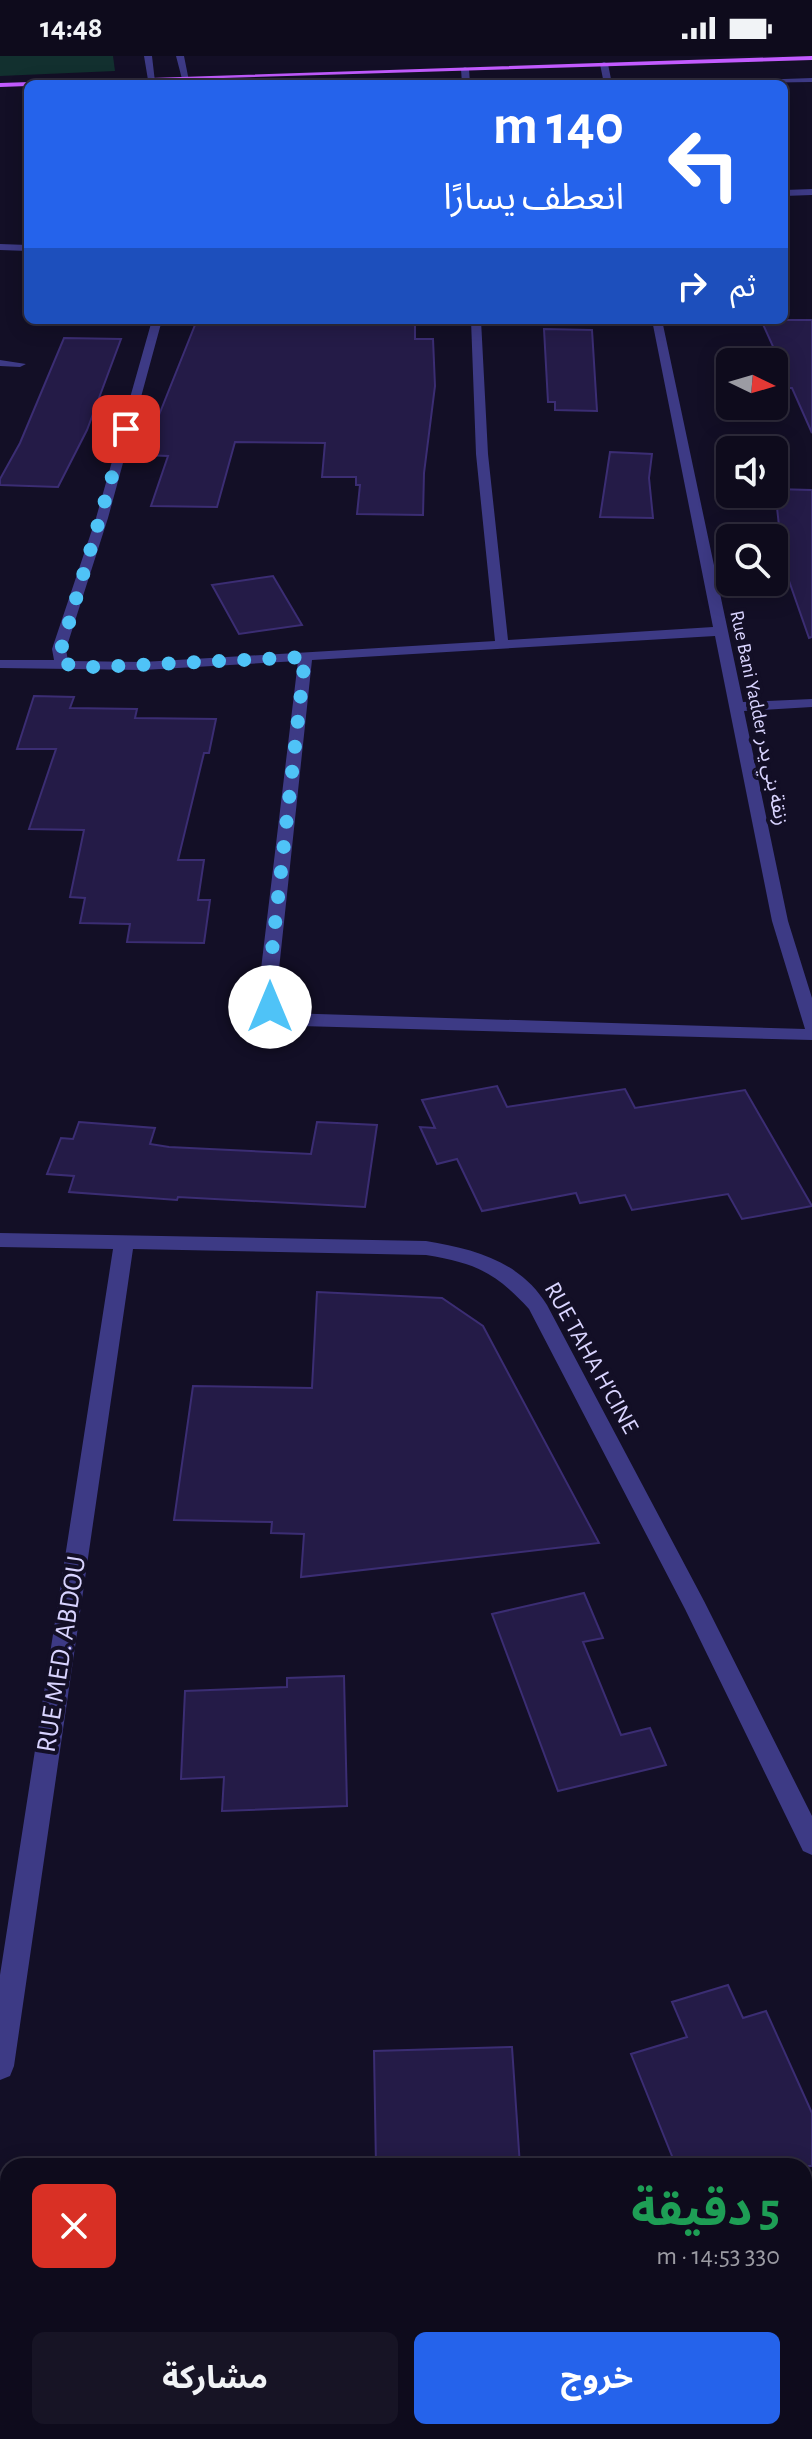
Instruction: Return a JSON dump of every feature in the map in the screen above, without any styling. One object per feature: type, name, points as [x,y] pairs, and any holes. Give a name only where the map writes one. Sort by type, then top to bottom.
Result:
[{"type":"main road","points":[[246,80],[465,69],[812,58]]},
{"type":"main road","points":[[152,80],[206,80]]},
{"type":"main road","points":[[0,85],[24,84]]},
{"type":"street","points":[[148,56],[152,80]]},
{"type":"street","points":[[180,56],[186,79]]},
{"type":"street","points":[[604,64],[607,80]]},
{"type":"street","points":[[465,69],[466,80]]},
{"type":"street","points":[[788,81],[812,80]]},
{"type":"street","points":[[788,193],[812,192]]},
{"type":"street","points":[[0,247],[24,248]]},
{"type":"street","points":[[61,662],[59,649],[102,518],[156,324]]},
{"type":"street","points":[[476,324],[482,454],[502,645]]},
{"type":"street","name":"Rue Bani Yadder زنقة بني يدر","points":[[658,324],[780,921],[812,1027]]},
{"type":"street","points":[[0,363],[20,364]]},
{"type":"street","points":[[0,664],[61,662],[79,667],[114,667],[721,631]]},
{"type":"street","points":[[305,657],[270,969],[270,1007],[279,1018],[812,1035]]},
{"type":"street","points":[[737,707],[812,703]]},
{"type":"street","name":"RUE TAHA H'CINE","points":[[0,1240],[426,1248],[479,1258],[505,1272],[529,1294],[555,1338],[696,1608],[812,1843]]},
{"type":"street","name":"RUE MED. ABDOU","points":[[0,2066],[124,1242]]},
{"type":"green space","points":[[0,56],[113,56],[115,71],[0,76]]},
{"type":"building","points":[[812,320],[812,433],[792,388],[788,388],[788,348],[774,348],[763,324]]},
{"type":"building","points":[[195,324],[415,324],[415,339],[433,339],[435,386],[424,473],[423,515],[357,514],[360,485],[356,485],[356,477],[322,477],[325,443],[235,442],[217,507],[151,506],[168,456],[143,455]]},
{"type":"building","points":[[544,329],[592,330],[597,411],[555,410],[555,402],[548,402]]},
{"type":"building","points":[[64,338],[121,339],[87,430],[58,487],[0,485],[0,479],[20,443]]},
{"type":"building","points":[[610,452],[652,454],[649,478],[653,518],[600,517]]},
{"type":"building","points":[[788,489],[812,490],[812,637],[809,638],[788,578],[788,524],[779,524],[777,508],[788,508]]},
{"type":"building","points":[[273,576],[302,625],[239,634],[212,585]]},
{"type":"building","points":[[34,696],[74,697],[70,708],[137,709],[135,718],[216,719],[209,753],[204,753],[178,860],[204,860],[198,900],[210,900],[204,943],[127,942],[130,924],[80,923],[85,898],[70,897],[84,830],[29,829],[56,749],[17,749]]},
{"type":"building","points":[[497,1086],[507,1107],[625,1089],[635,1108],[745,1090],[812,1206],[742,1219],[728,1194],[632,1210],[625,1195],[580,1203],[576,1193],[482,1211],[457,1159],[437,1164],[420,1127],[435,1128],[422,1100]]},
{"type":"building","points":[[79,1122],[155,1128],[150,1144],[169,1147],[311,1154],[317,1122],[377,1125],[365,1207],[178,1197],[177,1200],[69,1192],[74,1176],[47,1174],[61,1138],[73,1139]]},
{"type":"building","points":[[317,1292],[442,1298],[483,1326],[599,1543],[301,1577],[304,1534],[271,1533],[272,1522],[174,1520],[193,1386],[312,1388]]},
{"type":"building","points":[[584,1593],[603,1638],[583,1642],[621,1735],[650,1728],[666,1765],[558,1791],[492,1614]]},
{"type":"building","points":[[344,1676],[347,1806],[222,1811],[224,1777],[181,1779],[185,1691],[287,1687],[287,1678]]},
{"type":"building","points":[[728,1985],[743,2018],[766,2011],[812,2113],[812,2158],[673,2158],[631,2054],[687,2037],[672,2002]]},
{"type":"building","points":[[512,2047],[519,2158],[376,2158],[374,2051]]},
{"type":"route","points":[[126,429],[58,660],[72,666],[95,667],[305,657],[270,969],[270,1007]]}]
